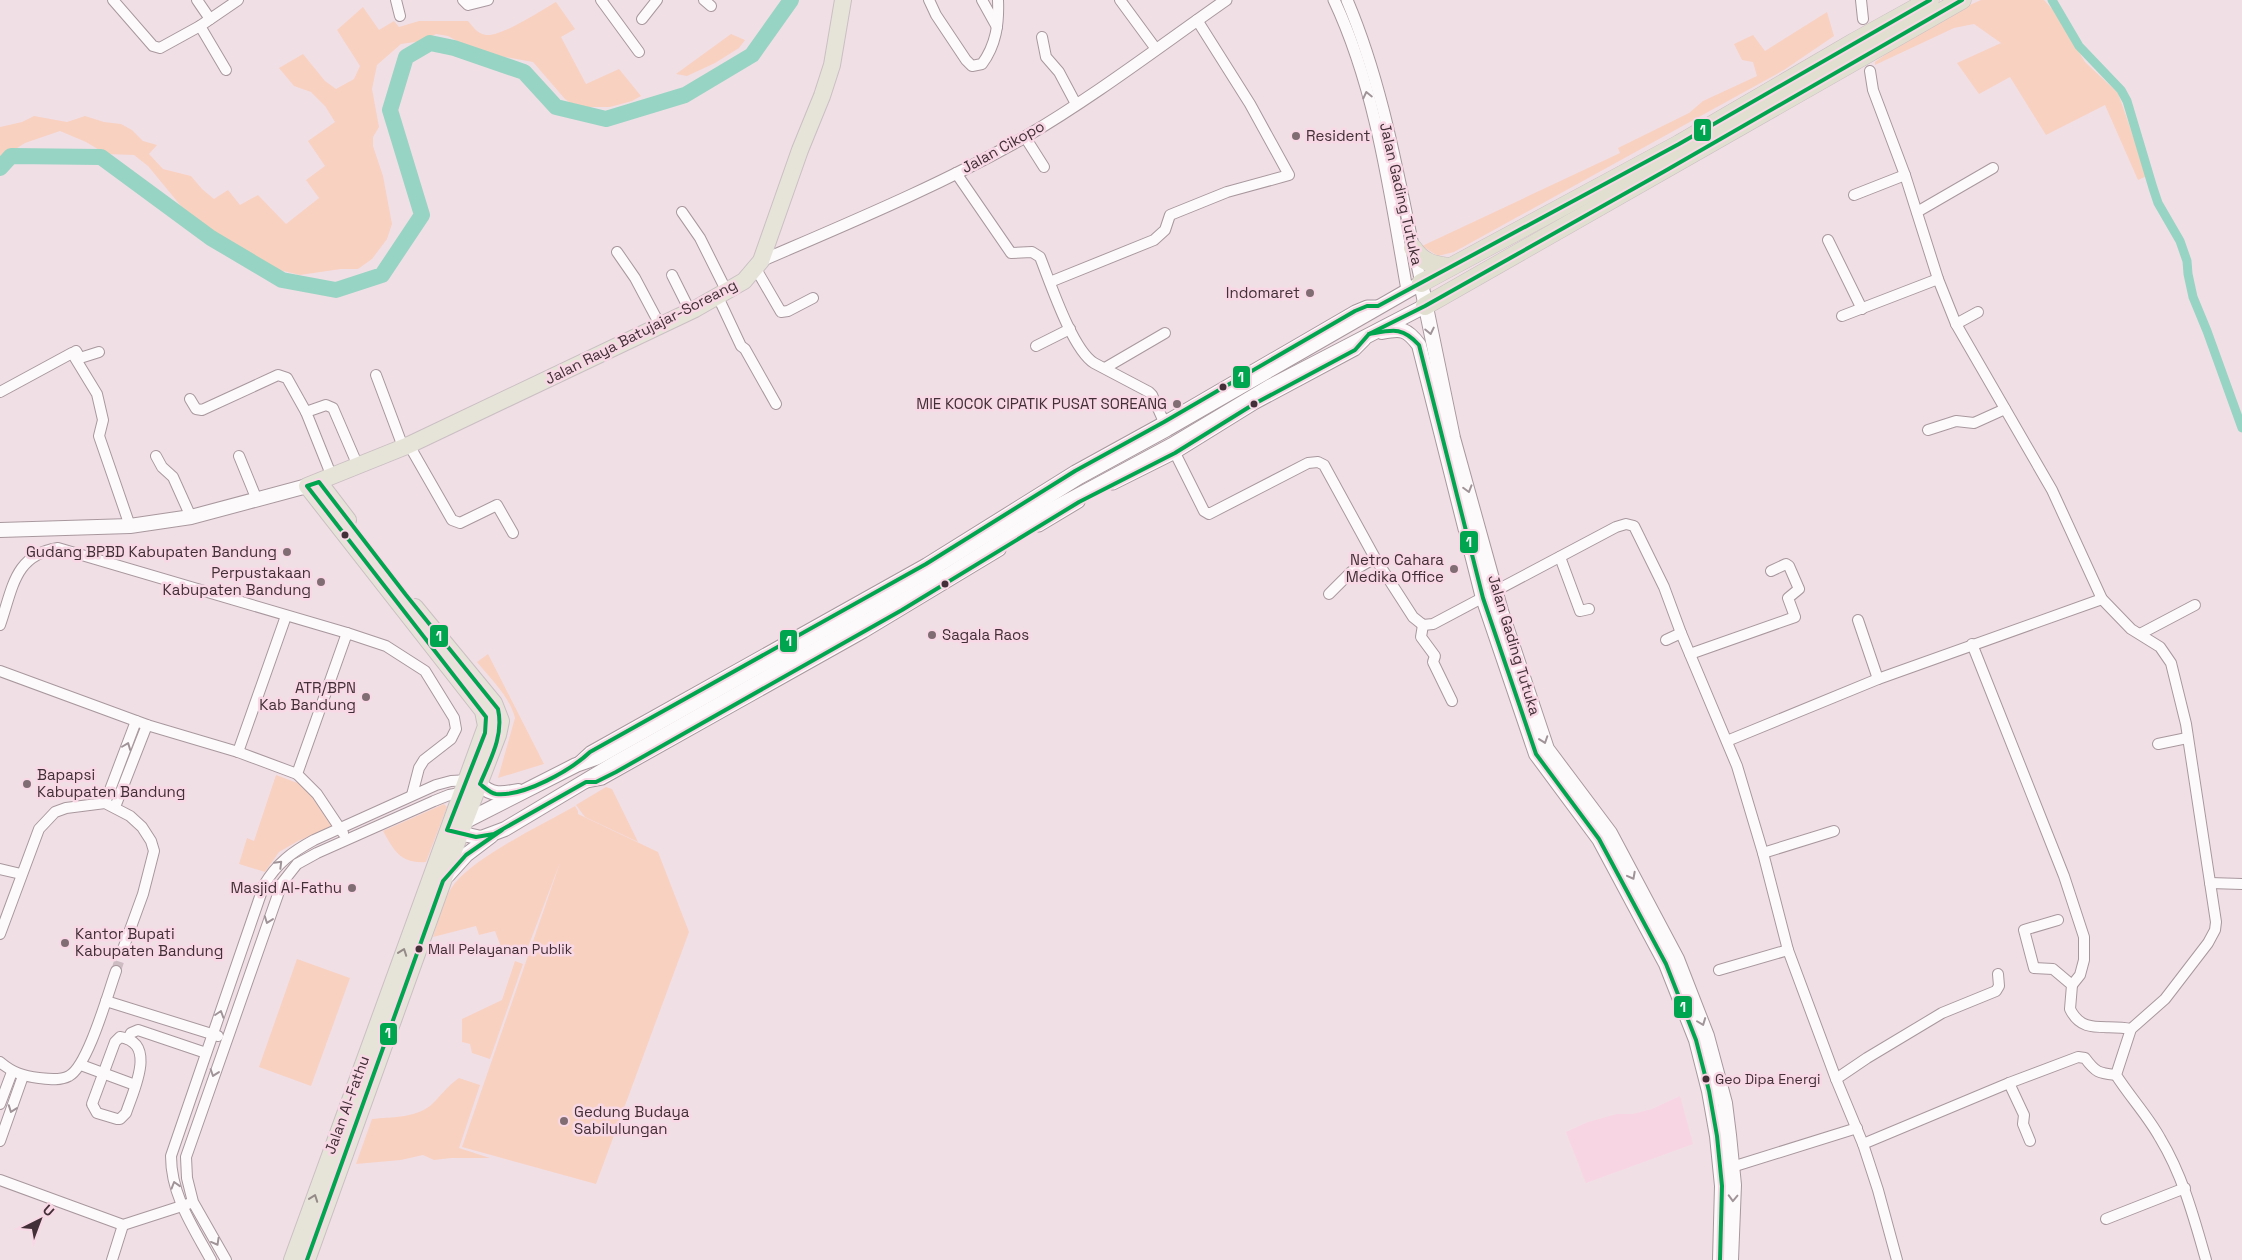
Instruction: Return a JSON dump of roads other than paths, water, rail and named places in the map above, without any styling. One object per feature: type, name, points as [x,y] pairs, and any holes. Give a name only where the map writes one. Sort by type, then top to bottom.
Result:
[{"type":"highway","points":[[758,265],[832,65],[843,0]]},
{"type":"highway","points":[[1414,286],[1679,144],[1930,0]]},
{"type":"highway","points":[[1419,309],[1962,0]]},
{"type":"highway","points":[[1413,248],[1418,256],[1429,263],[1449,267]]},
{"type":"highway","name":"Jalan Raya Batujajar-Soreang","points":[[319,482],[406,446],[690,311],[722,294],[758,265]]},
{"type":"highway","name":"Jalan Al-Fathu","points":[[292,1260],[312,1223],[472,787],[498,735],[501,721],[498,709],[401,598],[319,482]]},
{"type":"highway","name":"Jalan Al-Fathu","points":[[393,1000],[443,882],[457,829]]},
{"type":"highway","name":"Jalan Al-Fathu","points":[[307,1260],[312,1223]]},
{"type":"main road","points":[[443,882],[466,855],[494,834],[586,782],[857,619],[1077,474],[1167,429],[1414,286]]},
{"type":"main road","name":"Jalan Gading Tutuka","points":[[1414,286],[1496,591],[1519,668],[1550,756],[1603,822],[1677,958],[1707,1036],[1725,1103],[1734,1185],[1731,1260]]},
{"type":"main road","points":[[457,829],[576,765],[596,758],[857,619],[950,574],[1249,398],[1419,309]]},
{"type":"main road","name":"Jalan Gading Tutuka","points":[[1369,334],[1398,329],[1408,332],[1419,346],[1483,598],[1536,754],[1596,834],[1666,964],[1696,1040],[1709,1091],[1718,1144],[1722,1186],[1720,1260]]},
{"type":"main road","points":[[0,530],[130,526],[191,517],[319,482]]},
{"type":"main road","points":[[472,787],[498,794],[534,787]]},
{"type":"main road","points":[[457,829],[481,838],[494,834]]},
{"type":"street","points":[[113,0],[157,48],[164,47],[200,26],[238,0]]},
{"type":"street","points":[[197,0],[210,19]]},
{"type":"street","points":[[396,0],[400,16]]},
{"type":"street","points":[[463,0],[468,5],[488,0]]},
{"type":"street","points":[[601,0],[639,52]]},
{"type":"street","points":[[642,19],[657,0]]},
{"type":"street","points":[[929,0],[936,15],[972,66],[982,64],[990,53],[997,27],[998,0]]},
{"type":"street","points":[[982,0],[997,27]]},
{"type":"street","points":[[1120,0],[1156,49]]},
{"type":"street","name":"Jalan Cikopo","points":[[758,265],[956,173],[1025,137],[1226,0]]},
{"type":"street","name":"Jalan Gading Tutuka","points":[[1334,0],[1349,32],[1361,69],[1414,286]]},
{"type":"street","name":"Jalan Gading Tutuka","points":[[1346,0],[1368,54],[1413,248],[1414,286]]},
{"type":"street","points":[[1861,0],[1863,19]]},
{"type":"street","points":[[1050,282],[1154,240],[1165,230],[1170,215],[1228,192],[1289,175],[1250,104],[1197,20]]},
{"type":"street","points":[[200,26],[226,70]]},
{"type":"street","points":[[1042,37],[1046,57],[1059,72],[1076,104]]},
{"type":"street","points":[[1870,70],[1873,90],[1905,175],[1938,279],[1956,324],[2052,490],[2102,598],[2131,629],[2160,647],[2171,663],[2186,724],[2216,914],[2212,936],[2165,999],[2131,1029],[2116,1075]]},
{"type":"street","points":[[1025,137],[1044,167]]},
{"type":"street","points":[[1917,212],[1993,168]]},
{"type":"street","points":[[956,173],[1008,249],[1016,254],[1032,252],[1040,257],[1070,329],[1086,356],[1152,395],[1164,422]]},
{"type":"street","points":[[1854,195],[1905,175]]},
{"type":"street","points":[[682,212],[700,238],[741,346],[745,348],[776,404]]},
{"type":"street","points":[[1828,240],[1862,309]]},
{"type":"street","points":[[616,252],[635,278],[660,325]]},
{"type":"street","points":[[758,265],[781,312],[788,311],[813,298]]},
{"type":"street","points":[[672,275],[690,311]]},
{"type":"street","points":[[1842,316],[1938,279]]},
{"type":"street","points":[[576,765],[590,752],[926,564],[1355,311],[1367,306],[1378,306]]},
{"type":"street","points":[[1956,324],[1978,312]]},
{"type":"street","points":[[1036,346],[1070,329]]},
{"type":"street","points":[[1105,368],[1165,333]]},
{"type":"street","points":[[586,782],[596,782],[602,779],[721,714],[956,579],[1046,517],[1175,453],[1270,395],[1355,350],[1369,334]]},
{"type":"street","points":[[0,392],[76,351],[81,358],[99,352]]},
{"type":"street","points":[[72,353],[97,394],[103,420],[98,436],[130,526]]},
{"type":"street","points":[[376,374],[406,446],[452,520],[460,523],[497,505],[513,533]]},
{"type":"street","points":[[190,398],[196,408],[202,410],[278,375],[288,378],[306,412],[319,482]]},
{"type":"street","points":[[306,412],[326,405],[333,408],[358,466]]},
{"type":"street","points":[[1928,430],[1958,420],[1974,423],[2005,409]]},
{"type":"street","points":[[1175,453],[1204,512],[1209,514],[1308,464],[1322,464],[1328,470],[1375,558],[1413,617],[1423,625],[1433,624],[1622,524],[1632,524],[1643,540],[1664,587],[1681,633],[1737,766],[1763,853],[1788,950],[1836,1079],[1863,1144],[1897,1260]]},
{"type":"street","points":[[156,456],[162,467],[173,477],[191,517]]},
{"type":"street","points":[[239,456],[257,500]]},
{"type":"street","points":[[0,625],[22,566],[34,555],[58,548],[386,646],[425,672],[454,718],[456,729],[451,738],[424,760],[419,768],[412,795]]},
{"type":"street","points":[[1560,557],[1580,611],[1589,609]]},
{"type":"street","points":[[1329,594],[1351,572],[1375,558]]},
{"type":"street","points":[[1690,654],[1795,617],[1788,598],[1799,589],[1788,566],[1786,564],[1771,572]]},
{"type":"street","points":[[1727,742],[1878,679],[2102,598]]},
{"type":"street","points":[[2140,634],[2195,605]]},
{"type":"street","points":[[238,752],[286,616]]},
{"type":"street","points":[[1858,620],[1878,679]]},
{"type":"street","points":[[1423,625],[1421,637],[1435,656],[1433,662],[1452,701]]},
{"type":"street","points":[[297,774],[347,633]]},
{"type":"street","points":[[1666,640],[1681,633]]},
{"type":"street","points":[[1972,644],[2064,876],[2084,937],[2084,960],[2080,975],[2072,985],[2070,1009],[2081,1024],[2089,1027],[2112,1026],[2131,1029]]},
{"type":"street","points":[[0,671],[147,725],[238,752],[297,774],[318,794],[341,828],[346,839]]},
{"type":"street","points":[[105,804],[136,721]]},
{"type":"street","points":[[115,807],[147,725]]},
{"type":"street","points":[[2158,744],[2187,738]]},
{"type":"street","points":[[212,1260],[182,1206],[172,1178],[172,1156],[256,905],[268,877],[280,861],[294,850],[412,795],[442,783],[472,787]]},
{"type":"street","points":[[226,1260],[193,1202],[187,1178],[186,1157],[282,883],[297,864],[346,839],[434,801],[472,787]]},
{"type":"street","points":[[0,934],[39,829],[55,812],[66,808],[105,804],[115,807],[130,816],[142,827],[151,841],[154,851],[143,894],[123,949]]},
{"type":"street","points":[[1763,853],[1834,831]]},
{"type":"street","points":[[0,869],[21,874]]},
{"type":"street","points":[[2210,883],[2242,884]]},
{"type":"street","points":[[2058,920],[2026,928],[2024,933],[2034,968],[2053,969],[2072,985]]},
{"type":"street","points":[[1719,970],[1788,950]]},
{"type":"street","points":[[0,1062],[12,1072],[24,1076],[52,1079],[69,1076],[82,1064],[116,971]]},
{"type":"street","points":[[1836,1079],[1866,1058],[1942,1014],[1996,991],[1999,986],[1998,974]]},
{"type":"street","points":[[106,1001],[226,1039]]},
{"type":"street","points":[[128,1039],[131,1033],[138,1030],[206,1053]]},
{"type":"street","points":[[120,1038],[128,1039],[137,1047],[142,1058],[126,1113],[120,1119],[113,1118],[97,1113],[93,1109],[93,1100],[117,1040],[120,1038]]},
{"type":"street","points":[[1863,1144],[2009,1083],[2082,1057],[2085,1058],[2100,1073],[2116,1075],[2162,1140],[2185,1188],[2206,1260]]},
{"type":"street","points":[[82,1064],[102,1074],[135,1085]]},
{"type":"street","points":[[0,1104],[12,1072]]},
{"type":"street","points":[[0,1141],[24,1076]]},
{"type":"street","points":[[2009,1083],[2024,1115],[2022,1124],[2030,1141]]},
{"type":"street","points":[[1732,1167],[1856,1128]]},
{"type":"street","points":[[0,1180],[123,1225],[193,1202]]},
{"type":"street","points":[[2106,1219],[2185,1188]]},
{"type":"street","points":[[112,1260],[123,1225]]},
{"type":"waterway","points":[[0,168],[11,156],[101,157],[211,238],[282,280],[336,290],[382,275],[422,215],[390,110],[406,57],[430,43],[454,48],[524,72],[556,107],[606,119],[685,95],[752,55],[791,0]]},
{"type":"waterway","points":[[2052,0],[2079,46],[2121,90],[2127,101],[2158,203],[2180,241],[2187,261],[2193,297],[2242,428]]},
{"type":"tunnel","points":[[116,971],[123,949]]},
{"type":"place","name":"Resident","points":[[1296,136]]},
{"type":"place","name":"Indomaret","points":[[1310,293]]},
{"type":"place","name":"MIE KOCOK CIPATIK PUSAT SOREANG","points":[[1177,404]]},
{"type":"place","name":"Gudang BPBD Kabupaten Bandung","points":[[287,552]]},
{"type":"place","name":"Netro Cahara Medika Office","points":[[1454,569]]},
{"type":"place","name":"Perpustakaan Kabupaten Bandung","points":[[321,582]]},
{"type":"place","name":"Sagala Raos","points":[[932,635]]},
{"type":"place","name":"ATR/BPN Kab Bandung","points":[[366,697]]},
{"type":"place","name":"Bapapsi Kabupaten Bandung","points":[[27,784]]},
{"type":"place","name":"Masjid Al-Fathu","points":[[352,888]]},
{"type":"place","name":"Kantor Bupati Kabupaten Bandung","points":[[65,943]]},
{"type":"place","name":"Mall Pelayanan Publik","points":[[419,949]]},
{"type":"place","name":"Geo Dipa Energi","points":[[1706,1079]]},
{"type":"place","name":"Gedung Budaya Sabilulungan","points":[[564,1121]]}]
